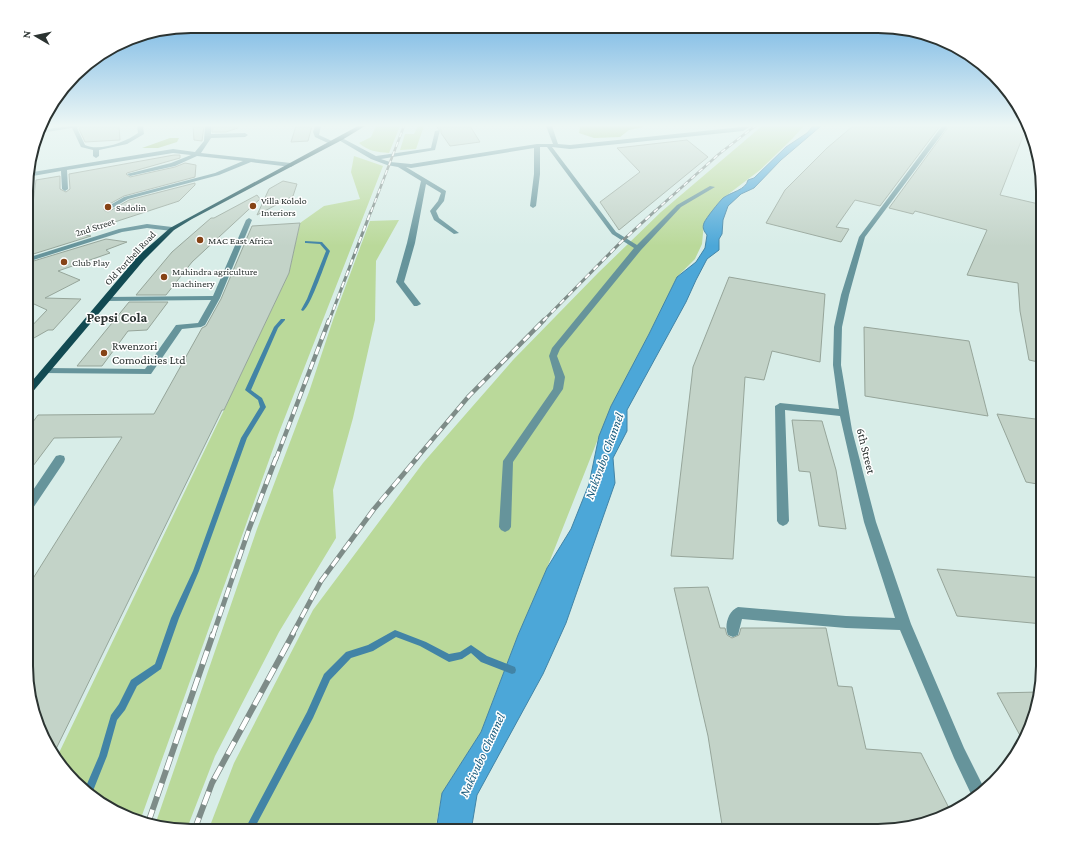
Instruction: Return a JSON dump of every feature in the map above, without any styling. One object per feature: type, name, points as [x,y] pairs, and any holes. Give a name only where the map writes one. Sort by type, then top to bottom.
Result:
[{"type":"main road","name":"Old Portbell Road","points":[[33,386],[140,258],[172,229],[289,166]]},
{"type":"street","points":[[34,174],[83,166]]},
{"type":"street","points":[[130,174],[163,166]]},
{"type":"street","points":[[107,209],[126,198],[211,176],[236,166]]},
{"type":"street","points":[[400,166],[444,192],[441,201],[433,211],[436,219],[456,233]]},
{"type":"street","points":[[533,206],[537,166]]},
{"type":"street","points":[[567,166],[614,233],[638,248]]},
{"type":"street","name":"6th Street","points":[[915,166],[862,237],[845,294],[838,327],[837,365],[847,430],[870,522],[904,624],[959,753],[977,789]]},
{"type":"street","points":[[64,169],[65,189]]},
{"type":"street","points":[[417,304],[400,282],[411,243],[424,180]]},
{"type":"street","points":[[505,527],[508,461],[558,389],[560,377],[553,356],[556,348],[638,248],[679,206],[712,187]]},
{"type":"street","points":[[46,371],[148,372],[179,327],[201,325],[216,298],[249,220]]},
{"type":"street","name":"2nd Street","points":[[33,258],[121,230],[147,226],[172,229]]},
{"type":"street","points":[[106,299],[216,298]]},
{"type":"street","points":[[783,521],[780,406],[844,413]]},
{"type":"street","points":[[33,499],[60,459]]},
{"type":"street","points":[[733,631],[735,618],[738,614],[743,613],[846,622],[904,624]]},
{"type":"green space","points":[[352,166],[383,166],[278,435],[142,816],[140,816],[112,803],[87,785],[72,770],[59,753],[289,273],[300,223],[324,206],[360,199],[351,172]]},
{"type":"green space","points":[[715,166],[764,166],[722,199],[704,223],[702,244],[695,259],[677,277],[611,406],[547,568],[518,635],[481,732],[442,793],[436,824],[211,824],[234,763],[313,610],[423,463],[513,360],[598,273],[661,212]]},
{"type":"green space","points":[[399,220],[376,261],[375,320],[353,418],[333,490],[336,538],[279,632],[215,756],[189,824],[157,820],[257,529],[309,392],[333,320],[370,221]]},
{"type":"water","name":"Nakivubo Channel","points":[[766,166],[775,166],[754,188],[741,194],[728,206],[723,220],[722,234],[719,239],[719,250],[707,259],[686,302],[627,410],[627,431],[613,458],[615,483],[566,623],[543,674],[477,795],[472,824],[437,824],[442,793],[481,732],[518,635],[547,568],[571,529],[589,484],[599,436],[611,406],[677,277],[696,262],[705,248],[707,235],[703,226],[705,221],[723,198],[744,186],[748,180],[754,178]]},
{"type":"building","points":[[113,166],[152,166],[126,174],[130,177],[178,166],[196,166],[195,177],[124,196],[104,207],[104,210],[108,212],[129,200],[195,183],[195,185],[179,201],[78,234],[91,236],[33,254],[33,203],[36,180],[60,176],[60,189],[66,192],[70,189],[69,174]]},
{"type":"building","points":[[634,166],[697,166],[619,230],[600,202],[640,172]]},
{"type":"building","points":[[809,166],[910,166],[880,206],[855,200],[836,227],[849,229],[841,242],[766,223],[785,190]]},
{"type":"building","points":[[920,166],[1011,166],[1000,195],[1036,203],[1036,362],[1029,360],[1020,311],[1018,283],[967,275],[987,230],[915,211],[913,214],[889,208]]},
{"type":"building","points":[[283,181],[297,184],[293,196],[257,215],[269,189]]},
{"type":"building","points":[[257,195],[260,199],[192,262],[166,295],[136,295],[172,252],[211,218],[214,218]]},
{"type":"building","points":[[300,223],[289,273],[224,410],[222,410],[56,748],[41,717],[34,686],[33,578],[122,437],[54,438],[33,466],[33,422],[38,415],[154,414],[202,328],[206,326],[221,299],[252,226]]},
{"type":"building","points":[[106,239],[127,242],[106,250],[110,253],[58,271],[80,280],[45,298],[81,299],[53,330],[48,330],[33,339],[33,325],[47,310],[33,304],[33,261]]},
{"type":"building","points":[[729,277],[825,294],[820,362],[772,351],[764,380],[745,377],[733,559],[671,556],[693,367]]},
{"type":"building","points":[[129,302],[168,302],[147,330],[128,331],[102,366],[77,366]]},
{"type":"building","points":[[864,327],[969,341],[988,416],[865,396]]},
{"type":"building","points":[[997,414],[1036,419],[1036,484],[1026,482]]},
{"type":"building","points":[[792,420],[822,421],[836,470],[846,529],[819,526],[810,472],[799,471]]},
{"type":"building","points":[[937,569],[1036,577],[1036,623],[957,616]]},
{"type":"building","points":[[708,587],[720,628],[725,628],[727,635],[732,638],[739,635],[741,628],[826,628],[838,686],[852,687],[866,749],[921,753],[949,808],[919,819],[888,824],[722,824],[708,736],[674,588]]},
{"type":"building","points":[[1034,692],[1028,717],[1020,736],[997,693]]},
{"type":"waterway","points":[[303,310],[309,299],[328,251],[321,243],[306,242]]},
{"type":"waterway","points":[[90,787],[103,756],[114,718],[122,707],[134,683],[158,666],[175,618],[196,571],[244,438],[263,407],[260,399],[248,390],[276,327],[283,320]]},
{"type":"waterway","points":[[252,824],[310,715],[327,677],[349,655],[370,648],[395,633],[423,644],[449,658],[462,655],[471,649],[484,659],[512,670]]},
{"type":"railway","points":[[371,212],[389,166]]},
{"type":"railway","points":[[654,212],[706,166]]},
{"type":"railway","points":[[329,321],[371,211]]},
{"type":"railway","points":[[543,321],[620,243],[655,211]]},
{"type":"railway","points":[[276,459],[329,320]]},
{"type":"railway","points":[[416,459],[469,396],[544,320]]},
{"type":"railway","points":[[213,635],[249,529],[276,458]]},
{"type":"railway","points":[[292,635],[321,581],[374,509],[417,458]]},
{"type":"railway","points":[[149,819],[213,634]]},
{"type":"railway","points":[[197,824],[212,783],[293,634]]},
{"type":"place","name":"Villa Kololo Interiors","points":[[253,206]]},
{"type":"place","name":"Sadolin","points":[[108,207]]},
{"type":"place","name":"MAC East Africa","points":[[200,240]]},
{"type":"place","name":"Club Play","points":[[64,262]]},
{"type":"place","name":"Mahindra agriculture machinery","points":[[164,277]]},
{"type":"place","name":"Rwenzori Comodities Ltd","points":[[104,353]]},
{"type":"district","name":"Pepsi Cola","points":[[117,317]]}]
